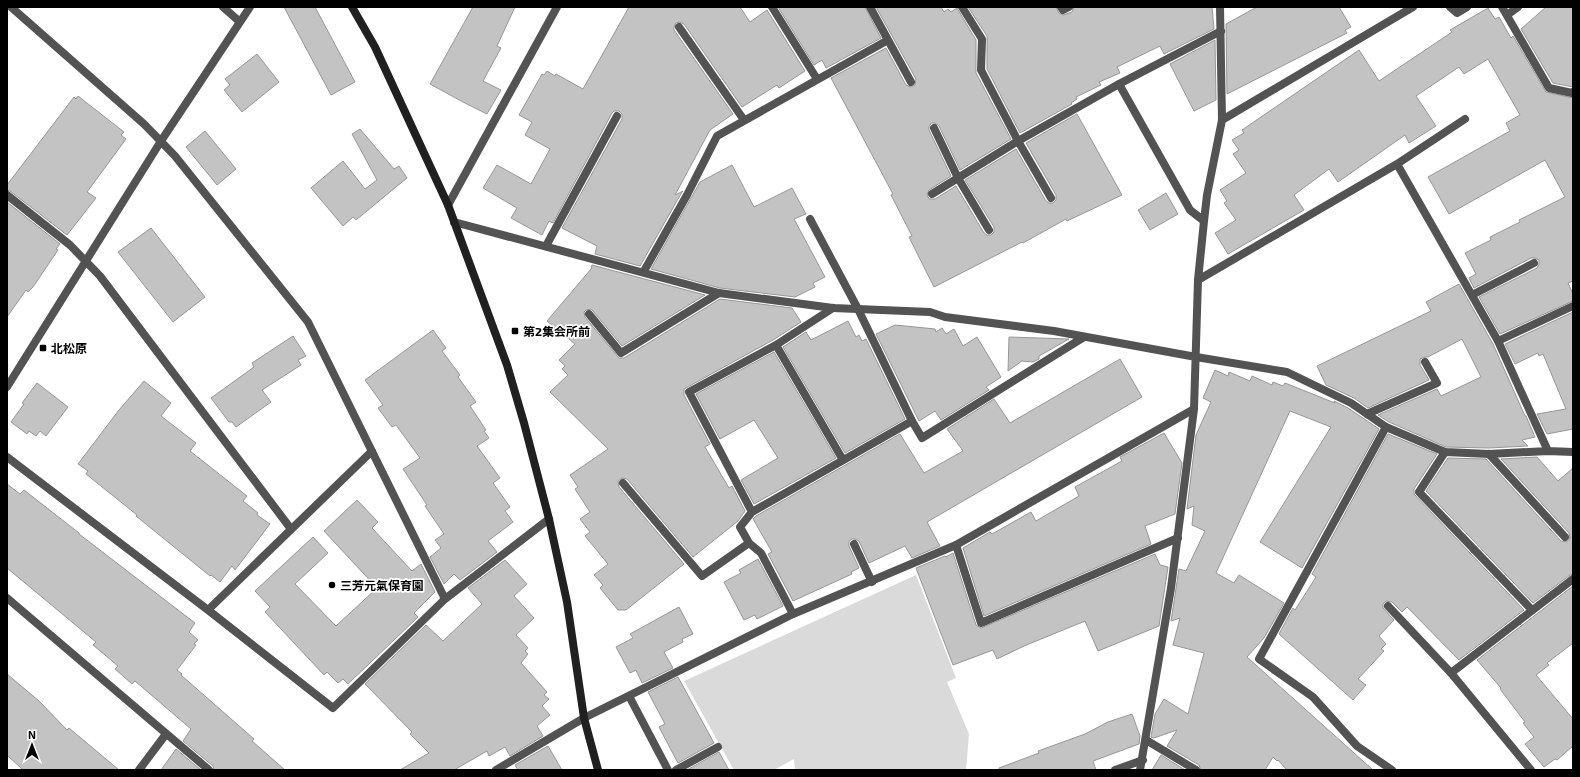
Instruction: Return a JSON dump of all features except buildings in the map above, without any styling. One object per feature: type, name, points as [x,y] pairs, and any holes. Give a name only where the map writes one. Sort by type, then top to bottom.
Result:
[{"type":"street","points":[[11,7],[161,140],[308,322],[446,599]]},
{"type":"street","points":[[223,7],[240,22]]},
{"type":"street","points":[[7,387],[85,259],[161,140],[250,7]]},
{"type":"street","points":[[352,7],[376,47],[448,205],[507,365],[524,423],[567,602],[584,718],[598,770]]},
{"type":"street","points":[[448,205],[557,7]]},
{"type":"street","points":[[772,7],[816,79]]},
{"type":"street","points":[[870,7],[912,82]]},
{"type":"street","points":[[962,7],[982,39],[981,70],[1051,198]]},
{"type":"street","points":[[1061,7],[1063,10],[1069,7]]},
{"type":"street","points":[[1140,770],[1143,760],[1171,588],[1194,409],[1198,280],[1207,194],[1222,120],[1220,7]]},
{"type":"street","points":[[1222,120],[1413,7]]},
{"type":"street","points":[[1450,7],[1457,13],[1467,7]]},
{"type":"street","points":[[1502,7],[1550,88],[1573,92]]},
{"type":"street","points":[[1507,15],[1518,7]]},
{"type":"street","points":[[679,27],[744,120]]},
{"type":"street","points":[[932,194],[1018,140],[1119,84],[1221,31]]},
{"type":"street","points":[[644,271],[687,195],[717,136],[816,79],[888,40]]},
{"type":"street","points":[[1119,84],[1190,210],[1204,221]]},
{"type":"street","points":[[546,246],[618,116]]},
{"type":"street","points":[[1198,280],[1397,164],[1465,119]]},
{"type":"street","points":[[934,128],[958,178],[988,230]]},
{"type":"street","points":[[1397,164],[1498,340],[1548,451]]},
{"type":"street","points":[[7,195],[70,245],[100,276],[291,529]]},
{"type":"street","points":[[810,219],[858,308],[912,421],[922,438],[1084,337]]},
{"type":"street","points":[[454,222],[644,271],[719,293],[833,308],[930,312],[945,317],[1054,331],[1287,372],[1351,403],[1386,427],[1445,452],[1489,454],[1548,451],[1573,452]]},
{"type":"street","points":[[1472,295],[1534,263]]},
{"type":"street","points":[[589,314],[621,353],[719,293]]},
{"type":"street","points":[[1498,340],[1573,306]]},
{"type":"street","points":[[752,512],[689,392],[776,345],[833,308]]},
{"type":"street","points":[[776,345],[843,460]]},
{"type":"street","points":[[1367,414],[1437,383],[1425,362]]},
{"type":"street","points":[[496,770],[584,718],[793,614],[872,582],[956,545],[1194,409]]},
{"type":"street","points":[[793,614],[761,553],[749,543],[740,527],[752,512],[912,421]]},
{"type":"street","points":[[1386,427],[1259,659],[1314,697],[1357,746],[1392,770]]},
{"type":"street","points":[[208,610],[372,451]]},
{"type":"street","points":[[1445,452],[1419,492],[1532,610]]},
{"type":"street","points":[[1489,454],[1565,537]]},
{"type":"street","points":[[7,457],[208,610],[333,708],[446,599],[548,519]]},
{"type":"street","points":[[623,483],[702,576],[749,543]]},
{"type":"street","points":[[956,545],[982,623],[1178,538]]},
{"type":"street","points":[[854,544],[872,582]]},
{"type":"street","points":[[1451,673],[1573,579]]},
{"type":"street","points":[[7,598],[208,770]]},
{"type":"street","points":[[1388,606],[1451,673],[1531,770]]},
{"type":"street","points":[[629,696],[668,770]]},
{"type":"street","points":[[139,770],[166,734]]},
{"type":"street","points":[[1146,740],[1196,770]]},
{"type":"street","points":[[676,770],[718,747]]},
{"type":"street","points":[[1115,770],[1143,760]]},
{"type":"shaded area","points":[[916,575],[956,678],[947,682],[969,734],[966,770],[795,770],[794,759],[774,770],[734,770],[684,681]]},
{"type":"place","name":"第2集会所前","points":[[515,331]]},
{"type":"place","name":"北松原","points":[[43,348]]},
{"type":"place","name":"三芳元氣保育園","points":[[332,585]]}]
